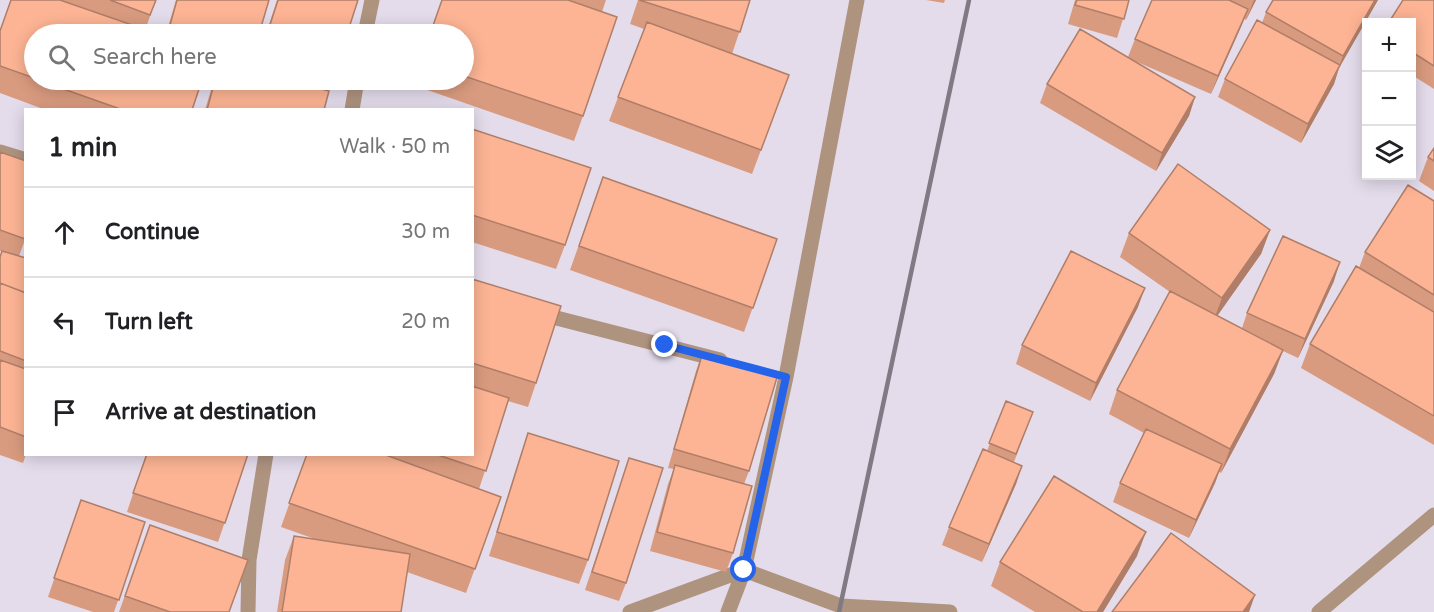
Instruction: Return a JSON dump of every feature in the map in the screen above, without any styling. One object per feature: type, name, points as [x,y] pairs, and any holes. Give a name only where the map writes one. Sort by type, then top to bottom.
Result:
[{"type":"street","points":[[367,24],[372,0]]},
{"type":"street","points":[[728,612],[744,570],[780,376],[857,0]]},
{"type":"street","points":[[352,108],[355,90]]},
{"type":"street","points":[[0,152],[24,159]]},
{"type":"street","points":[[518,309],[731,363]]},
{"type":"street","points":[[248,612],[249,560],[266,456]]},
{"type":"street","points":[[1319,612],[1434,515]]},
{"type":"street","points":[[630,612],[744,570],[840,606],[950,612]]},
{"type":"building","points":[[11,0],[60,0],[129,24],[24,24],[24,74],[0,66],[0,31]]},
{"type":"building","points":[[110,0],[156,0],[150,15]]},
{"type":"building","points":[[177,0],[269,0],[262,24],[170,24]]},
{"type":"building","points":[[278,0],[358,0],[350,24],[270,24]]},
{"type":"building","points":[[442,0],[568,0],[617,17],[583,116],[474,79],[474,24],[434,24]]},
{"type":"building","points":[[639,0],[750,0],[740,32]]},
{"type":"building","points":[[1077,0],[1129,0],[1124,19],[1075,5]]},
{"type":"building","points":[[1152,0],[1229,0],[1248,9],[1218,76],[1135,39]]},
{"type":"building","points":[[1273,0],[1375,0],[1365,18],[1362,18],[1362,23],[1343,56],[1266,12]]},
{"type":"building","points":[[1403,0],[1434,0],[1434,66],[1416,55],[1416,18],[1392,18]]},
{"type":"building","points":[[1257,20],[1340,65],[1308,124],[1225,79]]},
{"type":"building","points":[[647,22],[789,75],[761,150],[618,97]]},
{"type":"building","points":[[1080,29],[1195,97],[1162,153],[1047,84]]},
{"type":"building","points":[[66,90],[199,90],[193,108],[117,108]]},
{"type":"building","points":[[212,90],[329,91],[325,108],[208,108]]},
{"type":"building","points":[[474,130],[591,168],[565,245],[474,216]]},
{"type":"building","points":[[1434,148],[1434,161],[1428,157]]},
{"type":"building","points":[[0,152],[24,160],[24,239],[0,230]]},
{"type":"building","points":[[1178,164],[1270,230],[1222,298],[1129,233]]},
{"type":"building","points":[[603,177],[777,239],[753,308],[579,246]]},
{"type":"building","points":[[1408,185],[1434,201],[1434,295],[1365,252]]},
{"type":"building","points":[[1283,236],[1340,262],[1305,339],[1247,313]]},
{"type":"building","points":[[2,251],[24,257],[24,292],[0,283]]},
{"type":"building","points":[[1071,251],[1145,288],[1096,383],[1022,345]]},
{"type":"building","points":[[1356,266],[1434,312],[1434,416],[1310,344]]},
{"type":"building","points":[[474,280],[561,306],[536,383],[474,364]]},
{"type":"building","points":[[0,283],[24,292],[24,360],[0,351]]},
{"type":"building","points":[[1170,291],[1283,350],[1230,449],[1117,390]]},
{"type":"building","points":[[703,352],[778,374],[749,471],[674,449]]},
{"type":"building","points":[[0,360],[24,368],[24,436],[0,427]]},
{"type":"building","points":[[474,387],[509,398],[486,471],[441,456],[474,456]]},
{"type":"building","points":[[1006,401],[1033,412],[1016,454],[989,443]]},
{"type":"building","points":[[1146,429],[1222,464],[1196,520],[1120,483]]},
{"type":"building","points":[[528,433],[619,461],[588,560],[497,532]]},
{"type":"building","points":[[983,449],[1022,466],[989,544],[949,527]]},
{"type":"building","points":[[146,456],[247,456],[225,523],[133,493]]},
{"type":"building","points":[[306,456],[388,456],[501,497],[475,569],[289,503]]},
{"type":"building","points":[[629,458],[663,468],[626,583],[592,572]]},
{"type":"building","points":[[675,465],[752,486],[733,553],[657,532]]},
{"type":"building","points":[[1054,476],[1146,532],[1097,612],[1083,612],[1000,562]]},
{"type":"building","points":[[81,500],[145,522],[119,600],[54,578]]},
{"type":"building","points":[[150,525],[248,560],[229,612],[170,612],[125,596]]},
{"type":"building","points":[[1171,533],[1255,595],[1243,612],[1112,612]]},
{"type":"building","points":[[294,536],[410,554],[401,612],[282,612]]},
{"type":"railway","points":[[839,612],[969,0]]},
{"type":"route","points":[[665,345],[786,377],[744,570]]}]
